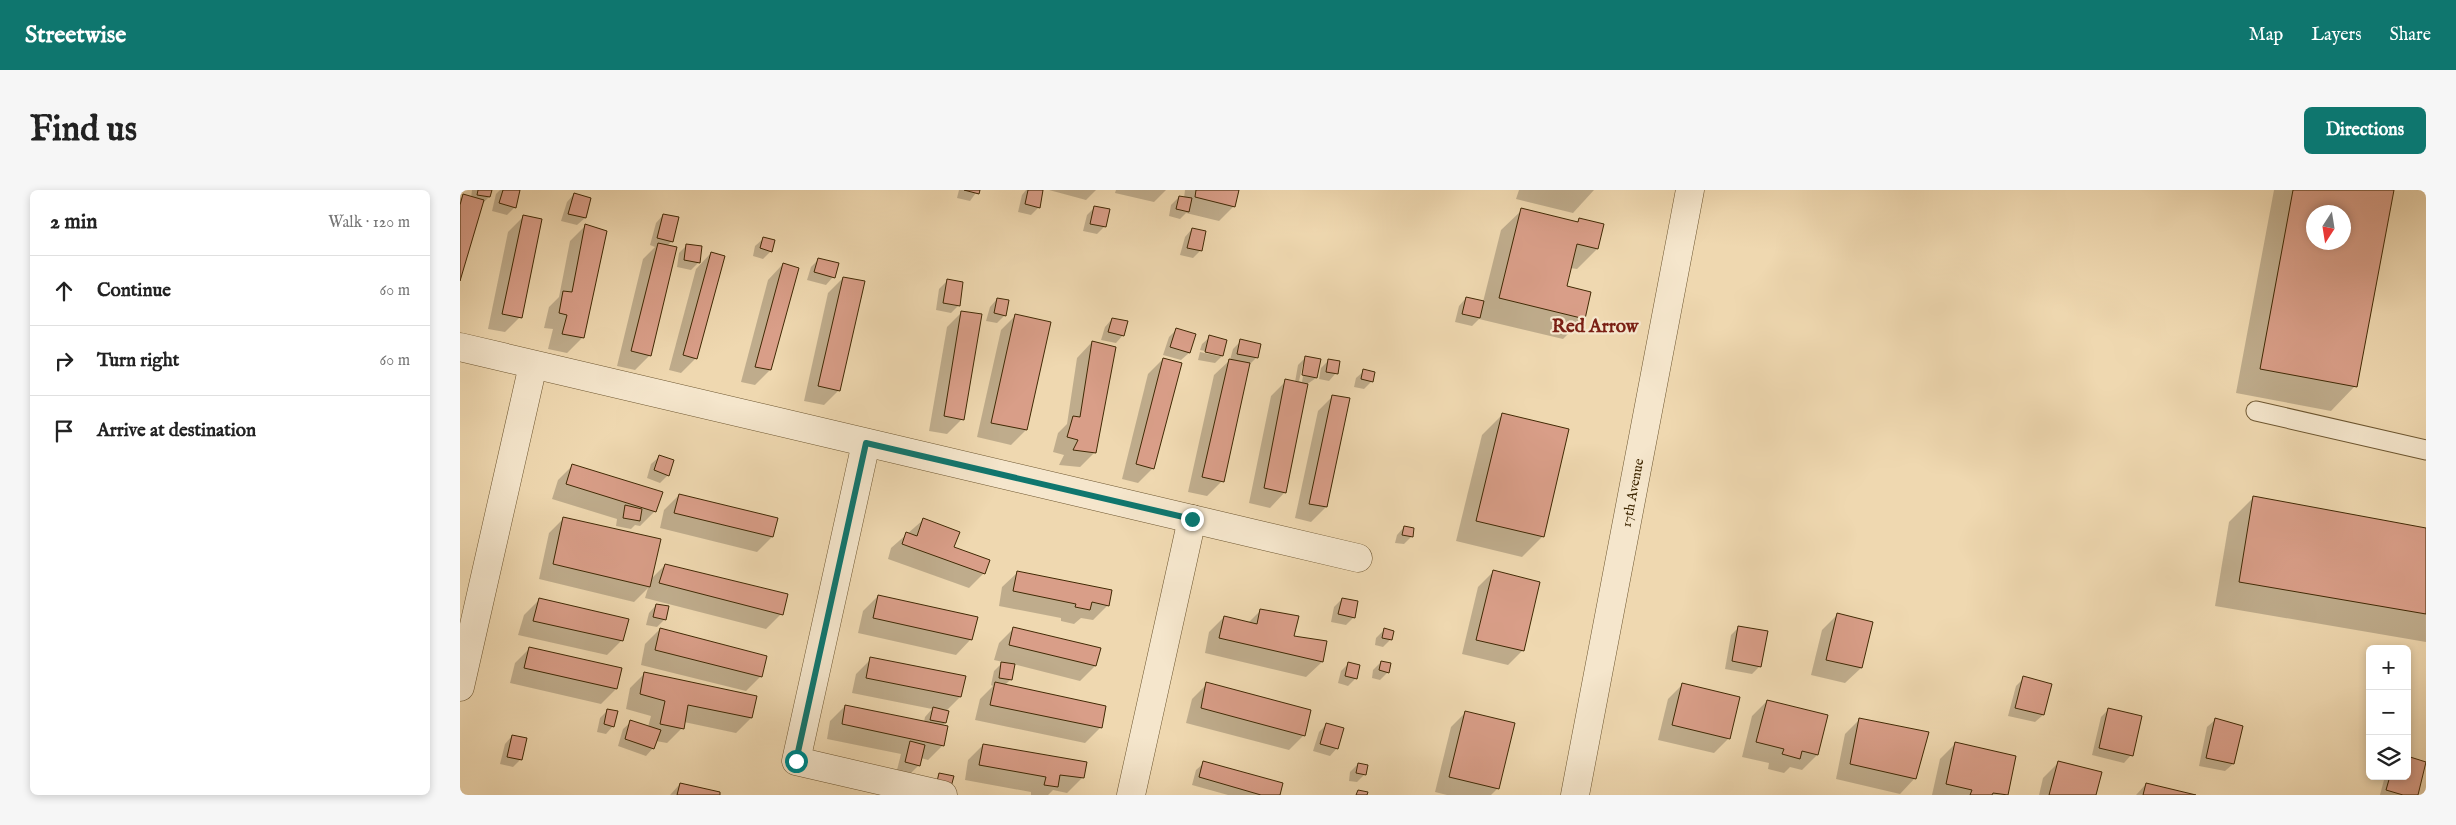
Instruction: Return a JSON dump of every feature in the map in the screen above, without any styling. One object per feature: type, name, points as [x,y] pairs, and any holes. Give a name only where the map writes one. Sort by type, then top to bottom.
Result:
[{"type":"street","name":"17th Avenue","points":[[1576,795],[1690,190]]},
{"type":"street","points":[[460,347],[1358,558]]},
{"type":"street","points":[[460,687],[533,364]]},
{"type":"street","points":[[866,443],[796,761],[942,795]]},
{"type":"street","points":[[1131,795],[1192,519]]},
{"type":"lane","points":[[2256,410],[2425,445]]},
{"type":"building","points":[[478,190],[492,190],[490,197],[477,195]]},
{"type":"building","points":[[503,190],[520,190],[516,208],[499,203]]},
{"type":"building","points":[[964,190],[980,190],[979,194]]},
{"type":"building","points":[[1028,190],[1043,190],[1040,208],[1025,204]]},
{"type":"building","points":[[1196,190],[1239,190],[1235,207],[1195,197]]},
{"type":"building","points":[[2293,190],[2394,190],[2357,387],[2260,369]]},
{"type":"building","points":[[574,193],[591,198],[586,218],[568,214]]},
{"type":"building","points":[[463,194],[484,200],[460,281],[460,205]]},
{"type":"building","points":[[1179,196],[1192,198],[1189,212],[1176,209]]},
{"type":"building","points":[[1094,206],[1110,209],[1106,227],[1090,224]]},
{"type":"building","points":[[1521,208],[1578,222],[1579,218],[1604,224],[1598,249],[1577,244],[1567,286],[1591,292],[1585,319],[1499,298]]},
{"type":"building","points":[[663,214],[679,217],[673,242],[657,238]]},
{"type":"building","points":[[523,215],[542,219],[522,318],[502,314]]},
{"type":"building","points":[[585,224],[607,231],[584,338],[562,334],[567,315],[559,313],[563,291],[572,292]]},
{"type":"building","points":[[1192,228],[1206,231],[1202,251],[1187,248]]},
{"type":"building","points":[[763,237],[775,240],[772,252],[760,248]]},
{"type":"building","points":[[658,243],[677,247],[651,356],[631,351]]},
{"type":"building","points":[[686,244],[702,246],[700,263],[684,260]]},
{"type":"building","points":[[711,252],[725,256],[697,359],[683,355]]},
{"type":"building","points":[[818,258],[839,263],[835,278],[814,272]]},
{"type":"building","points":[[783,263],[799,268],[771,370],[755,367]]},
{"type":"building","points":[[843,277],[865,281],[840,391],[818,386]]},
{"type":"building","points":[[947,279],[963,282],[960,306],[943,303]]},
{"type":"building","points":[[1466,297],[1484,301],[1480,318],[1462,314]]},
{"type":"building","points":[[997,298],[1009,300],[1006,316],[994,313]]},
{"type":"building","points":[[961,311],[982,314],[964,420],[944,416]]},
{"type":"building","points":[[1015,314],[1051,322],[1027,430],[991,423]]},
{"type":"building","points":[[1112,318],[1128,321],[1124,336],[1108,332]]},
{"type":"building","points":[[1176,328],[1196,334],[1190,353],[1170,347]]},
{"type":"building","points":[[1209,335],[1227,340],[1223,356],[1205,352]]},
{"type":"building","points":[[1240,339],[1261,344],[1258,358],[1237,354]]},
{"type":"building","points":[[1092,341],[1116,347],[1096,453],[1073,450],[1078,440],[1067,437],[1073,416],[1080,417]]},
{"type":"building","points":[[1305,356],[1321,359],[1317,378],[1302,375]]},
{"type":"building","points":[[1163,358],[1182,363],[1154,469],[1136,464]]},
{"type":"building","points":[[1229,359],[1250,363],[1224,482],[1202,477]]},
{"type":"building","points":[[1328,359],[1340,361],[1338,374],[1326,372]]},
{"type":"building","points":[[1363,369],[1375,372],[1373,382],[1361,379]]},
{"type":"building","points":[[1285,379],[1308,384],[1286,493],[1264,488]]},
{"type":"building","points":[[1332,395],[1350,398],[1327,507],[1309,504]]},
{"type":"building","points":[[1502,413],[1569,429],[1544,537],[1476,521]]},
{"type":"building","points":[[659,455],[674,460],[669,476],[654,470]]},
{"type":"building","points":[[572,464],[663,492],[656,512],[566,484]]},
{"type":"building","points":[[679,494],[778,518],[773,537],[674,513]]},
{"type":"building","points":[[2253,496],[2426,528],[2426,614],[2239,582]]},
{"type":"building","points":[[625,505],[642,509],[640,521],[623,518]]},
{"type":"building","points":[[563,517],[661,539],[650,587],[553,564]]},
{"type":"building","points":[[923,518],[960,532],[954,547],[990,560],[985,574],[902,544],[906,532],[917,536]]},
{"type":"building","points":[[1404,526],[1414,528],[1413,537],[1402,535]]},
{"type":"building","points":[[665,564],[788,594],[783,615],[659,583]]},
{"type":"building","points":[[1493,570],[1540,582],[1524,651],[1476,640]]},
{"type":"building","points":[[1017,571],[1112,590],[1109,606],[1092,602],[1090,610],[1075,607],[1076,604],[1013,591]]},
{"type":"building","points":[[878,595],[978,617],[972,640],[873,618]]},
{"type":"building","points":[[539,598],[629,619],[623,641],[533,621]]},
{"type":"building","points":[[1342,598],[1358,601],[1355,618],[1338,614]]},
{"type":"building","points":[[656,604],[669,606],[666,620],[653,617]]},
{"type":"building","points":[[1260,609],[1299,616],[1294,636],[1327,641],[1323,662],[1219,638],[1224,616],[1257,624]]},
{"type":"building","points":[[1837,613],[1873,622],[1862,668],[1826,660]]},
{"type":"building","points":[[1738,626],[1768,631],[1761,667],[1732,661]]},
{"type":"building","points":[[1013,627],[1101,648],[1096,666],[1009,645]]},
{"type":"building","points":[[660,628],[767,656],[762,677],[655,650]]},
{"type":"building","points":[[1384,628],[1394,631],[1392,640],[1382,638]]},
{"type":"building","points":[[529,647],[622,668],[617,689],[524,668]]},
{"type":"building","points":[[870,657],[966,676],[961,697],[866,678]]},
{"type":"building","points":[[1381,661],[1391,663],[1389,673],[1379,670]]},
{"type":"building","points":[[1001,662],[1015,664],[1012,680],[999,678]]},
{"type":"building","points":[[1348,662],[1360,665],[1357,679],[1345,676]]},
{"type":"building","points":[[644,672],[757,696],[752,718],[688,705],[684,729],[660,724],[665,701],[640,694]]},
{"type":"building","points":[[2023,676],[2052,684],[2044,715],[2015,708]]},
{"type":"building","points":[[995,682],[1106,706],[1102,728],[990,705]]},
{"type":"building","points":[[1206,682],[1311,710],[1305,736],[1201,708]]},
{"type":"building","points":[[1682,683],[1740,697],[1730,739],[1672,725]]},
{"type":"building","points":[[1767,700],[1828,715],[1818,755],[1802,751],[1800,759],[1782,754],[1784,749],[1756,742]]},
{"type":"building","points":[[845,705],[948,726],[944,746],[842,724]]},
{"type":"building","points":[[933,707],[949,711],[946,723],[930,720]]},
{"type":"building","points":[[2108,708],[2142,716],[2133,756],[2099,748]]},
{"type":"building","points":[[607,709],[618,711],[614,727],[604,724]]},
{"type":"building","points":[[1465,711],[1515,723],[1499,789],[1449,777]]},
{"type":"building","points":[[1859,718],[1929,732],[1916,779],[1850,764]]},
{"type":"building","points":[[2215,718],[2243,726],[2234,764],[2206,758]]},
{"type":"building","points":[[630,720],[661,730],[654,749],[625,739]]},
{"type":"building","points":[[1326,723],[1344,728],[1338,749],[1320,744]]},
{"type":"building","points":[[512,735],[527,738],[522,760],[507,757]]},
{"type":"building","points":[[910,741],[925,745],[920,766],[905,762]]},
{"type":"building","points":[[1955,742],[2016,756],[2008,795],[1993,793],[1992,795],[1970,795],[1972,790],[1946,784]]},
{"type":"building","points":[[983,744],[1087,762],[1084,778],[1060,775],[1058,787],[1044,785],[1046,777],[979,765]]},
{"type":"building","points":[[2411,757],[2426,762],[2418,795],[2403,795],[2386,790],[2389,780],[2411,780]]},
{"type":"building","points":[[1203,761],[1283,783],[1280,795],[1261,795],[1199,777]]},
{"type":"building","points":[[2058,761],[2102,772],[2096,795],[2049,795]]},
{"type":"building","points":[[1358,763],[1368,765],[1366,775],[1356,773]]},
{"type":"building","points":[[939,773],[954,776],[949,794],[935,790]]},
{"type":"building","points":[[680,783],[720,792],[720,795],[677,795]]},
{"type":"building","points":[[2146,783],[2196,795],[2143,795]]},
{"type":"building","points":[[1358,790],[1368,792],[1367,795],[1356,795]]},
{"type":"district","name":"Red Arrow","points":[[1595,327]]},
{"type":"route","points":[[796,761],[866,443],[1192,519]]}]
